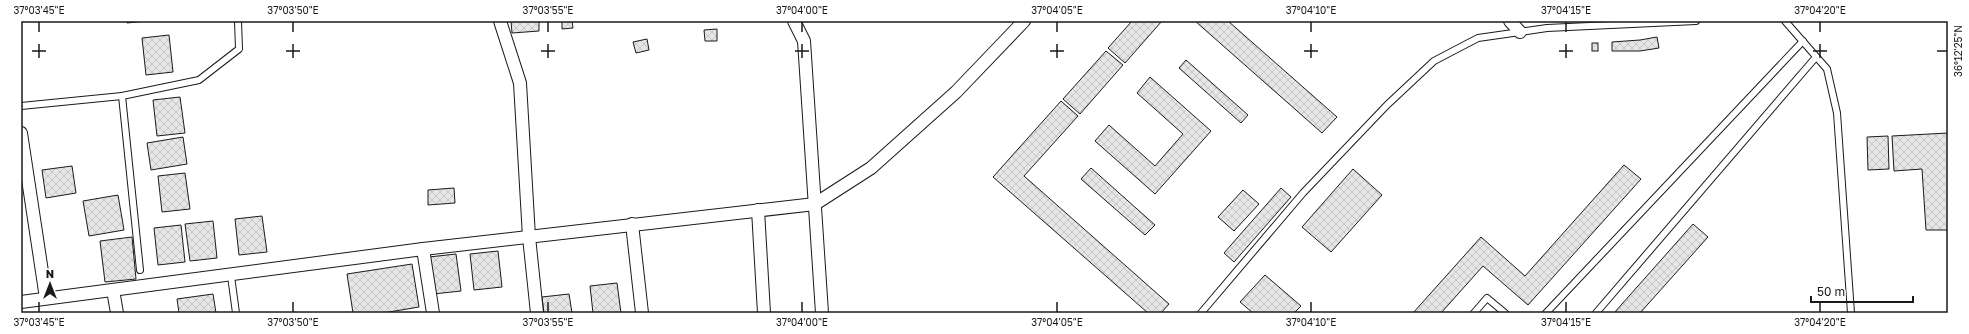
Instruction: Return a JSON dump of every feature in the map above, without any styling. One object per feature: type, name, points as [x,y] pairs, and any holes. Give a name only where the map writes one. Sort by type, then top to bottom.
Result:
[{"type":"street","points":[[500,21],[520,83],[529,237],[537,313]]},
{"type":"street","points":[[794,21],[804,41],[822,313]]},
{"type":"street","points":[[21,302],[231,276],[424,249],[815,204],[871,168],[956,92],[1024,21]]},
{"type":"street","points":[[1510,21],[1520,32]]},
{"type":"street","points":[[21,133],[46,298]]},
{"type":"street","points":[[758,210],[764,313]]},
{"type":"street","points":[[632,224],[642,313]]},
{"type":"street","points":[[424,249],[433,313]]},
{"type":"street","points":[[113,290],[117,313]]},
{"type":"lane","points":[[21,106],[122,96],[199,80],[239,49],[238,21]]},
{"type":"lane","points":[[1201,313],[1303,193],[1387,105],[1434,61],[1478,38],[1547,28],[1696,21]]},
{"type":"lane","points":[[1785,21],[1827,69],[1837,113],[1851,313]]},
{"type":"lane","points":[[1546,313],[1802,42]]},
{"type":"lane","points":[[1596,313],[1816,57]]},
{"type":"lane","points":[[122,96],[140,270]]},
{"type":"lane","points":[[231,276],[236,313]]},
{"type":"lane","points":[[1474,313],[1487,298],[1505,313]]},
{"type":"building","points":[[127,21],[146,21],[127,23]]},
{"type":"building","points":[[511,21],[539,21],[539,31],[512,33]]},
{"type":"building","points":[[562,21],[572,21],[573,28],[562,29]]},
{"type":"building","points":[[1132,21],[1162,21],[1125,63],[1108,48]]},
{"type":"building","points":[[1195,21],[1228,21],[1337,117],[1322,133]]},
{"type":"building","points":[[717,29],[717,41],[705,41],[704,30]]},
{"type":"building","points":[[169,35],[173,72],[146,75],[142,38]]},
{"type":"building","points":[[1657,37],[1659,48],[1640,51],[1612,51],[1612,42]]},
{"type":"building","points":[[647,39],[649,50],[636,53],[633,42]]},
{"type":"building","points":[[1592,43],[1598,43],[1598,51],[1592,51]]},
{"type":"building","points":[[1106,51],[1123,65],[1080,114],[1063,99]]},
{"type":"building","points":[[1186,60],[1248,115],[1241,123],[1179,68]]},
{"type":"building","points":[[1150,77],[1211,131],[1155,194],[1095,141],[1109,125],[1155,166],[1183,134],[1137,93]]},
{"type":"building","points":[[180,97],[185,133],[157,136],[153,100]]},
{"type":"building","points":[[1061,101],[1078,116],[1024,176],[1169,304],[1161,313],[1148,313],[993,177]]},
{"type":"building","points":[[1948,133],[1948,230],[1926,230],[1922,169],[1894,171],[1892,136]]},
{"type":"building","points":[[1888,136],[1889,169],[1868,170],[1867,137]]},
{"type":"building","points":[[183,137],[187,164],[151,170],[147,143]]},
{"type":"building","points":[[1624,165],[1641,179],[1528,305],[1483,266],[1441,313],[1413,313],[1481,237],[1525,276]]},
{"type":"building","points":[[72,166],[76,193],[46,198],[42,170]]},
{"type":"building","points":[[1091,168],[1155,225],[1145,235],[1081,179]]},
{"type":"building","points":[[1353,169],[1382,195],[1331,252],[1302,227]]},
{"type":"building","points":[[185,173],[190,209],[162,212],[158,176]]},
{"type":"building","points":[[454,188],[455,203],[428,205],[428,190]]},
{"type":"building","points":[[1281,188],[1291,197],[1234,262],[1224,253]]},
{"type":"building","points":[[1243,190],[1259,204],[1234,231],[1218,217]]},
{"type":"building","points":[[118,195],[124,230],[89,236],[83,201]]},
{"type":"building","points":[[262,216],[267,252],[239,255],[235,219]]},
{"type":"building","points":[[213,221],[217,258],[190,261],[185,224]]},
{"type":"building","points":[[1693,224],[1708,237],[1640,313],[1614,313]]},
{"type":"building","points":[[181,225],[185,262],[158,265],[154,228]]},
{"type":"building","points":[[132,237],[136,279],[105,282],[100,241]]},
{"type":"building","points":[[498,251],[502,287],[474,290],[470,254]]},
{"type":"building","points":[[456,254],[461,291],[433,294],[429,257]]},
{"type":"building","points":[[412,264],[419,307],[383,313],[353,313],[347,274]]},
{"type":"building","points":[[1265,275],[1301,306],[1294,313],[1253,313],[1240,302]]},
{"type":"building","points":[[617,283],[621,313],[593,313],[590,286]]},
{"type":"building","points":[[213,294],[216,313],[179,313],[177,299]]},
{"type":"building","points":[[569,294],[572,313],[544,313],[542,297]]}]
